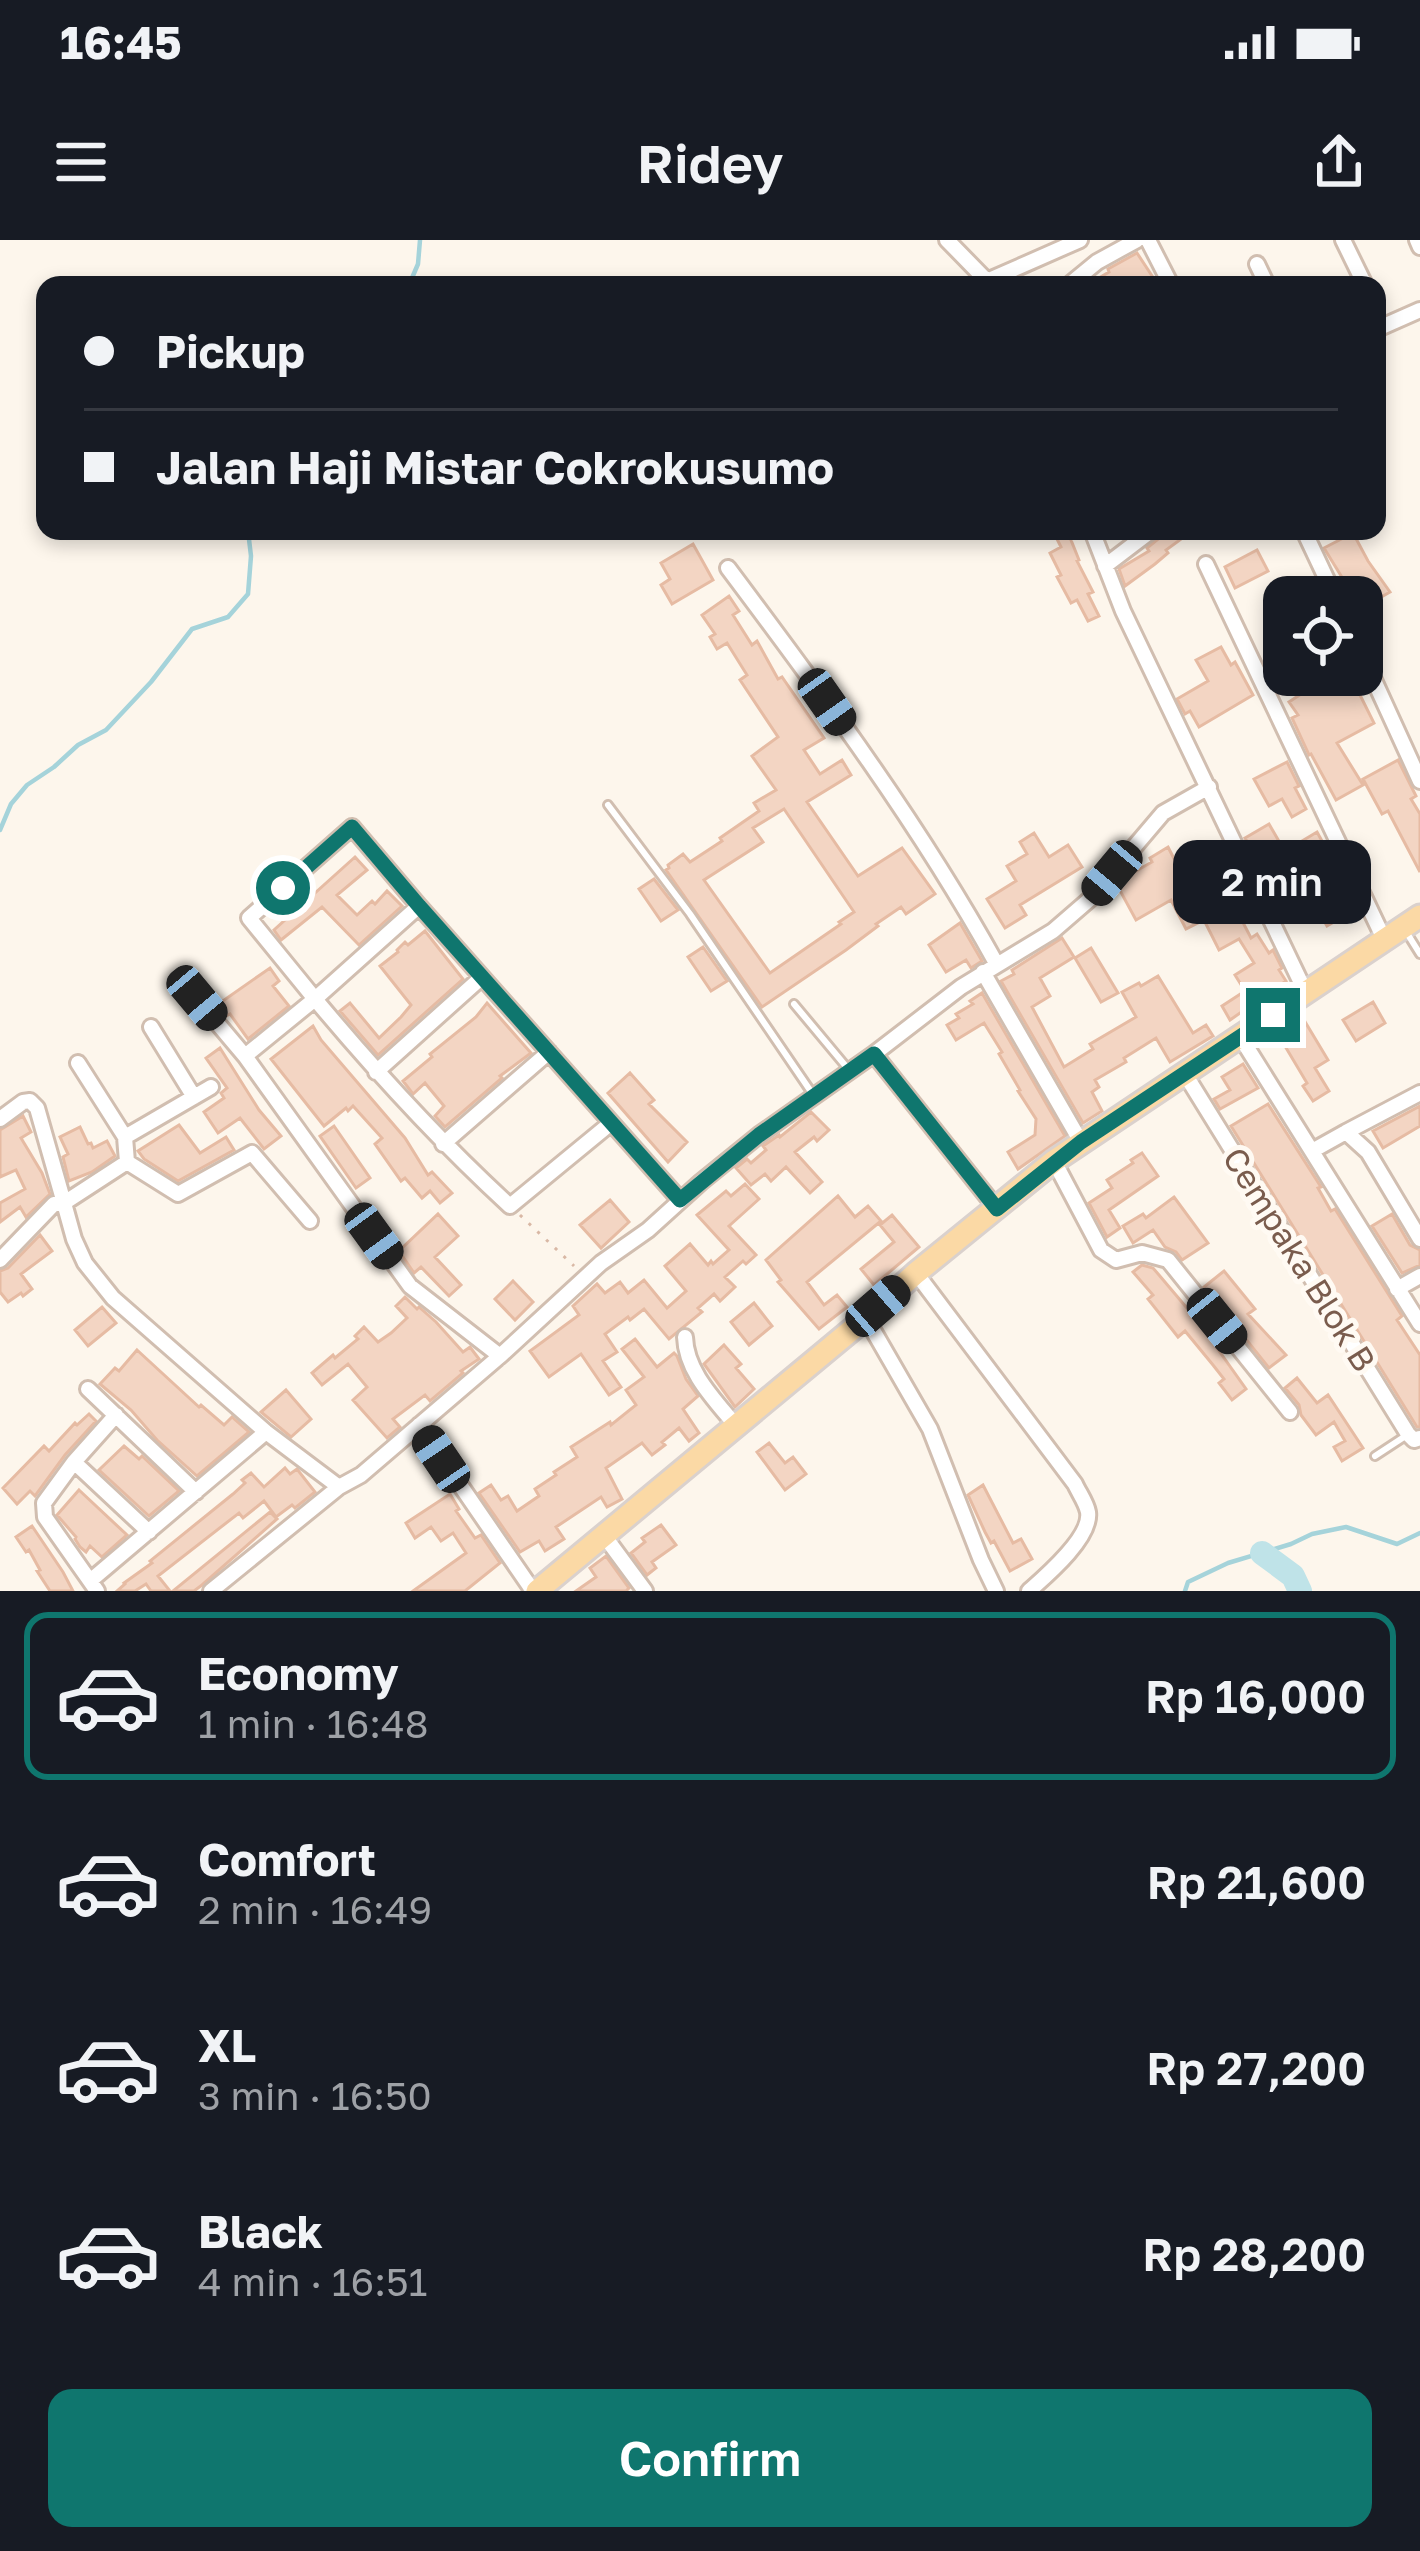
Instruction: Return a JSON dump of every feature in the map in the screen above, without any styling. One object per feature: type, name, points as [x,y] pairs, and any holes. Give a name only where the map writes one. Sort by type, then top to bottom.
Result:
[{"type":"main road","points":[[544,1588],[1054,1161],[1402,927]]},
{"type":"street","points":[[946,240],[982,276]]},
{"type":"street","points":[[1080,276],[1137,240]]},
{"type":"street","points":[[1148,240],[1166,276]]},
{"type":"street","points":[[1343,240],[1361,276]]},
{"type":"street","points":[[998,276],[1071,242]]},
{"type":"street","points":[[1257,264],[1263,276]]},
{"type":"street","points":[[1386,325],[1420,310]]},
{"type":"street","points":[[1095,540],[1123,610],[1305,991]]},
{"type":"street","points":[[1105,566],[1139,540]]},
{"type":"street","points":[[1308,540],[1325,576]]},
{"type":"street","points":[[1206,565],[1402,927]]},
{"type":"street","points":[[728,568],[803,668],[956,892],[989,968],[1081,1142]]},
{"type":"street","points":[[1381,696],[1420,782]]},
{"type":"street","points":[[211,1591],[361,1475],[601,1263],[648,1230],[759,1135],[989,968],[1053,931],[1090,899],[1163,813],[1209,787]]},
{"type":"street","points":[[611,1123],[510,1205],[443,1144],[376,1072],[249,918],[352,827],[680,1200]]},
{"type":"street","points":[[245,1056],[419,906]]},
{"type":"street","points":[[376,1072],[482,977]]},
{"type":"street","points":[[197,998],[245,1056],[410,1286],[500,1356]]},
{"type":"street","points":[[151,1027],[194,1097]]},
{"type":"street","points":[[1241,1038],[1420,1324]]},
{"type":"street","points":[[443,1144],[549,1052]]},
{"type":"street","points":[[874,1054],[997,1209]]},
{"type":"street","points":[[78,1063],[125,1137],[127,1162]]},
{"type":"street","name":"Cempaka Blok B","points":[[1185,1074],[1416,1437]]},
{"type":"street","points":[[125,1137],[211,1087]]},
{"type":"street","points":[[1312,1151],[1420,1093]]},
{"type":"street","points":[[0,1119],[23,1102],[30,1101],[37,1108],[74,1239],[85,1263],[113,1298],[266,1432],[340,1487]]},
{"type":"street","points":[[1346,1132],[1368,1152],[1420,1239]]},
{"type":"street","points":[[127,1162],[178,1194],[252,1153],[310,1221]]},
{"type":"street","points":[[1054,1161],[1101,1250],[1116,1260],[1142,1252],[1168,1260],[1290,1412]]},
{"type":"street","points":[[0,1260],[55,1204],[64,1203],[127,1162]]},
{"type":"street","points":[[916,1273],[1075,1484],[1089,1516],[1080,1537],[1029,1591]]},
{"type":"street","points":[[1397,1289],[1420,1276]]},
{"type":"street","points":[[866,1318],[930,1430],[996,1591]]},
{"type":"street","points":[[685,1337],[694,1369],[736,1426]]},
{"type":"street","points":[[88,1389],[196,1492]]},
{"type":"street","points":[[116,1414],[46,1498],[44,1509],[93,1586],[266,1432]]},
{"type":"street","points":[[418,1425],[544,1588]]},
{"type":"street","points":[[74,1462],[149,1532]]},
{"type":"street","points":[[603,1534],[645,1591]]},
{"type":"lane","points":[[608,805],[690,914],[814,1096]]},
{"type":"lane","points":[[1402,927],[1420,954]]},
{"type":"lane","points":[[794,1004],[850,1071]]},
{"type":"lane","points":[[1375,1456],[1416,1437]]},
{"type":"path","points":[[510,1205],[585,1277]]},
{"type":"building","points":[[1137,253],[1152,276],[1102,276]]},
{"type":"building","points":[[1058,540],[1071,540],[1093,592],[1088,594],[1099,616],[1088,621],[1057,577],[1061,575],[1050,553],[1061,547]]},
{"type":"building","points":[[1157,540],[1180,540],[1125,586],[1119,569],[1149,551]]},
{"type":"building","points":[[1339,540],[1357,540],[1379,576],[1341,576],[1324,548]]},
{"type":"building","points":[[693,544],[713,580],[672,604],[661,585],[670,579],[661,563]]},
{"type":"building","points":[[1257,550],[1268,571],[1235,588],[1225,567]]},
{"type":"building","points":[[729,596],[739,611],[733,615],[752,645],[757,641],[778,679],[782,677],[824,738],[804,750],[820,774],[842,760],[851,775],[807,802],[858,876],[902,848],[935,894],[906,914],[901,907],[762,1007],[666,870],[683,854],[690,862],[722,841],[759,811],[754,803],[776,790],[752,756],[778,737],[740,680],[747,675],[727,643],[717,649],[710,637],[715,634],[702,615]],"holes":[[[784,809],[854,912],[770,973],[704,880],[763,842],[753,828]]]},
{"type":"building","points":[[1221,647],[1253,695],[1199,727],[1177,699],[1208,681],[1196,660]]},
{"type":"building","points":[[1298,696],[1360,696],[1374,723],[1337,743],[1363,785],[1336,800],[1309,755],[1292,718],[1298,715],[1289,702]]},
{"type":"building","points":[[1398,760],[1420,814],[1420,872],[1388,811],[1382,814],[1363,779]]},
{"type":"building","points":[[1287,762],[1306,809],[1292,817],[1282,799],[1269,806],[1254,779]]},
{"type":"building","points":[[1269,824],[1284,850],[1260,864],[1245,838]]},
{"type":"building","points":[[1317,832],[1328,852],[1299,870],[1287,850]]},
{"type":"building","points":[[1034,833],[1049,857],[1068,845],[1082,867],[1020,905],[1026,915],[1005,928],[987,899],[1016,881],[1007,866],[1027,854],[1020,842]]},
{"type":"building","points":[[1168,847],[1187,884],[1222,866],[1248,906],[1237,911],[1251,938],[1257,934],[1282,968],[1286,981],[1230,1020],[1222,1006],[1245,991],[1235,975],[1254,963],[1239,939],[1219,950],[1204,920],[1186,929],[1171,900],[1136,920],[1117,885]]},
{"type":"building","points":[[355,857],[367,870],[337,895],[357,915],[387,891],[402,906],[359,945],[322,907],[281,940],[274,930]]},
{"type":"building","points":[[654,879],[678,910],[661,921],[639,889]]},
{"type":"building","points":[[1339,887],[1353,911],[1327,926],[1313,902]]},
{"type":"building","points":[[960,923],[982,961],[971,968],[966,960],[946,972],[929,945]]},
{"type":"building","points":[[425,931],[463,979],[378,1055],[340,1011],[350,1003],[379,1038],[411,1005],[380,966]]},
{"type":"building","points":[[1062,938],[1074,957],[1040,978],[1050,996],[1032,1007],[1064,1067],[1093,1049],[1090,1044],[1136,1017],[1122,992],[1158,976],[1193,1033],[1206,1025],[1213,1036],[1170,1062],[1156,1038],[1124,1058],[1126,1062],[1095,1080],[1099,1087],[1092,1092],[1102,1111],[1083,1123],[1001,981]]},
{"type":"building","points":[[703,947],[727,981],[711,991],[688,957]]},
{"type":"building","points":[[1091,948],[1118,993],[1101,1002],[1075,958]]},
{"type":"building","points":[[270,968],[279,981],[273,986],[289,1006],[248,1039],[217,1005]]},
{"type":"building","points":[[982,993],[1065,1136],[1018,1169],[1008,1152],[1035,1135],[1036,1119],[984,1023],[956,1040],[947,1025]]},
{"type":"building","points":[[1373,1002],[1385,1023],[1356,1041],[1343,1020]]},
{"type":"building","points":[[487,1003],[531,1053],[445,1127],[435,1116],[444,1106],[425,1083],[413,1094],[403,1081]]},
{"type":"building","points":[[1301,1015],[1328,1060],[1315,1068],[1329,1091],[1313,1101],[1276,1031]]},
{"type":"building","points":[[313,1026],[405,1138],[428,1175],[432,1172],[452,1193],[440,1203],[430,1191],[422,1198],[405,1178],[401,1181],[375,1144],[382,1138],[353,1106],[324,1126],[271,1059]]},
{"type":"building","points":[[220,1048],[281,1136],[264,1149],[240,1118],[218,1133],[204,1112],[224,1098],[221,1093],[227,1088],[206,1058]]},
{"type":"building","points":[[1243,1064],[1258,1088],[1220,1109],[1214,1099],[1230,1090],[1222,1077]]},
{"type":"building","points":[[630,1073],[654,1100],[649,1104],[687,1142],[668,1162],[608,1093]]},
{"type":"building","points":[[1268,1104],[1331,1211],[1335,1209],[1402,1316],[1397,1320],[1420,1355],[1420,1427],[1231,1126]]},
{"type":"building","points":[[1420,1106],[1420,1126],[1383,1148],[1373,1131]]},
{"type":"building","points":[[811,1112],[829,1130],[795,1152],[822,1182],[810,1193],[786,1167],[771,1181],[765,1174],[751,1185],[736,1168],[747,1159],[751,1163],[766,1150],[763,1146]]},
{"type":"building","points":[[23,1116],[31,1132],[21,1138],[50,1194],[26,1217],[20,1207],[0,1222],[0,1203],[25,1189],[16,1170],[0,1177],[0,1130]]},
{"type":"building","points":[[179,1125],[200,1153],[226,1137],[234,1150],[178,1181],[138,1151]]},
{"type":"building","points":[[334,1126],[370,1178],[356,1188],[320,1136]]},
{"type":"building","points":[[80,1127],[88,1144],[93,1148],[107,1141],[115,1156],[69,1181],[63,1157],[68,1154],[60,1137]]},
{"type":"building","points":[[1142,1153],[1158,1176],[1109,1210],[1120,1228],[1107,1237],[1089,1203],[1112,1188],[1107,1180]]},
{"type":"building","points":[[745,1184],[759,1199],[729,1226],[756,1255],[725,1277],[735,1287],[720,1301],[714,1294],[698,1308],[702,1312],[669,1339],[644,1309],[605,1334],[617,1352],[603,1361],[621,1387],[609,1395],[581,1354],[549,1377],[530,1351],[579,1315],[573,1306],[597,1284],[605,1293],[620,1282],[628,1293],[644,1280],[667,1308],[686,1291],[665,1266],[690,1244],[708,1265],[729,1250],[697,1215],[726,1191],[731,1196]]},
{"type":"building","points":[[838,1196],[855,1217],[868,1206],[881,1221],[807,1282],[824,1305],[837,1295],[847,1307],[819,1329],[778,1282],[766,1260]]},
{"type":"building","points":[[1174,1197],[1208,1243],[1182,1260],[1153,1230],[1133,1243],[1123,1226],[1143,1214],[1146,1218]]},
{"type":"building","points":[[610,1200],[629,1222],[601,1248],[580,1225]]},
{"type":"building","points":[[438,1214],[458,1236],[435,1257],[461,1285],[449,1296],[421,1267],[414,1273],[399,1251]]},
{"type":"building","points":[[1392,1214],[1410,1245],[1420,1250],[1420,1265],[1402,1273],[1372,1226]]},
{"type":"building","points":[[892,1215],[919,1247],[874,1285],[861,1269],[894,1242],[880,1225]]},
{"type":"building","points":[[40,1235],[52,1251],[21,1274],[32,1289],[8,1302],[0,1292],[0,1271]]},
{"type":"building","points":[[1142,1265],[1153,1268],[1197,1320],[1246,1389],[1232,1400],[1219,1383],[1224,1379],[1185,1331],[1178,1337],[1148,1299],[1153,1295],[1133,1272]]},
{"type":"building","points":[[1224,1271],[1255,1309],[1248,1314],[1286,1355],[1269,1368],[1204,1287]]},
{"type":"building","points":[[513,1281],[533,1302],[515,1320],[495,1299]]},
{"type":"building","points":[[405,1297],[463,1352],[470,1347],[479,1359],[430,1401],[425,1395],[393,1419],[400,1427],[387,1438],[353,1400],[367,1387],[348,1364],[322,1385],[312,1373],[358,1339],[355,1336],[364,1327],[378,1342],[391,1333],[407,1318],[396,1306]]},
{"type":"building","points":[[754,1303],[772,1326],[749,1345],[731,1322]]},
{"type":"building","points":[[102,1307],[116,1323],[88,1346],[75,1330]]},
{"type":"building","points":[[635,1339],[657,1367],[674,1353],[677,1356],[698,1396],[683,1409],[699,1433],[689,1441],[679,1428],[652,1455],[642,1443],[606,1468],[622,1499],[607,1507],[601,1497],[556,1527],[564,1539],[545,1551],[539,1541],[520,1552],[479,1493],[491,1485],[501,1500],[508,1496],[517,1511],[539,1496],[535,1489],[577,1457],[571,1447],[636,1405],[626,1390],[644,1377],[622,1349]]},
{"type":"building","points":[[724,1345],[754,1389],[735,1407],[704,1364]]},
{"type":"building","points":[[137,1350],[199,1407],[224,1425],[232,1417],[249,1432],[197,1476],[100,1384]]},
{"type":"building","points":[[1297,1378],[1317,1403],[1328,1395],[1363,1448],[1342,1461],[1334,1447],[1345,1441],[1334,1422],[1316,1435],[1285,1388]]},
{"type":"building","points":[[286,1390],[311,1419],[291,1437],[261,1412]]},
{"type":"building","points":[[89,1414],[96,1421],[35,1496],[30,1491],[17,1504],[3,1488],[44,1446],[49,1451]]},
{"type":"building","points":[[769,1443],[785,1463],[793,1457],[806,1474],[785,1490],[757,1452]]},
{"type":"building","points":[[124,1446],[139,1459],[142,1456],[179,1491],[149,1516],[99,1470]]},
{"type":"building","points":[[285,1468],[290,1474],[297,1469],[315,1492],[276,1517],[264,1501],[243,1518],[239,1513],[158,1576],[170,1591],[151,1591],[146,1584],[135,1591],[117,1591],[233,1494],[251,1473],[264,1487]]},
{"type":"building","points":[[983,1485],[1013,1543],[1021,1539],[1032,1559],[1010,1571],[968,1495]]},
{"type":"building","points":[[79,1490],[127,1535],[102,1557],[90,1546],[86,1552],[80,1547],[57,1515]]},
{"type":"building","points":[[450,1494],[475,1538],[481,1535],[500,1563],[465,1591],[413,1591],[466,1553],[453,1533],[441,1541],[431,1527],[415,1538],[406,1523]]},
{"type":"building","points":[[270,1512],[277,1519],[202,1585],[194,1591],[173,1591]]},
{"type":"building","points":[[661,1525],[676,1545],[652,1562],[656,1568],[647,1575],[631,1553]]},
{"type":"building","points":[[32,1526],[73,1591],[50,1591],[37,1571],[29,1550],[16,1537]]},
{"type":"building","points":[[606,1556],[629,1588],[576,1591],[596,1577],[590,1568]]},
{"type":"waterway","points":[[413,276],[420,240]]},
{"type":"waterway","points":[[0,830],[11,804],[27,785],[78,745],[106,730],[192,629],[228,617],[248,594],[249,540]]},
{"type":"waterway","points":[[1185,1591],[1188,1582],[1228,1563],[1312,1534],[1346,1527],[1397,1544],[1420,1533]]},
{"type":"waterway","points":[[1262,1553],[1293,1576],[1300,1591]]},
{"type":"route","points":[[283,888],[352,827],[680,1200],[759,1135],[874,1054],[997,1209],[1081,1142],[1273,1015]]}]
